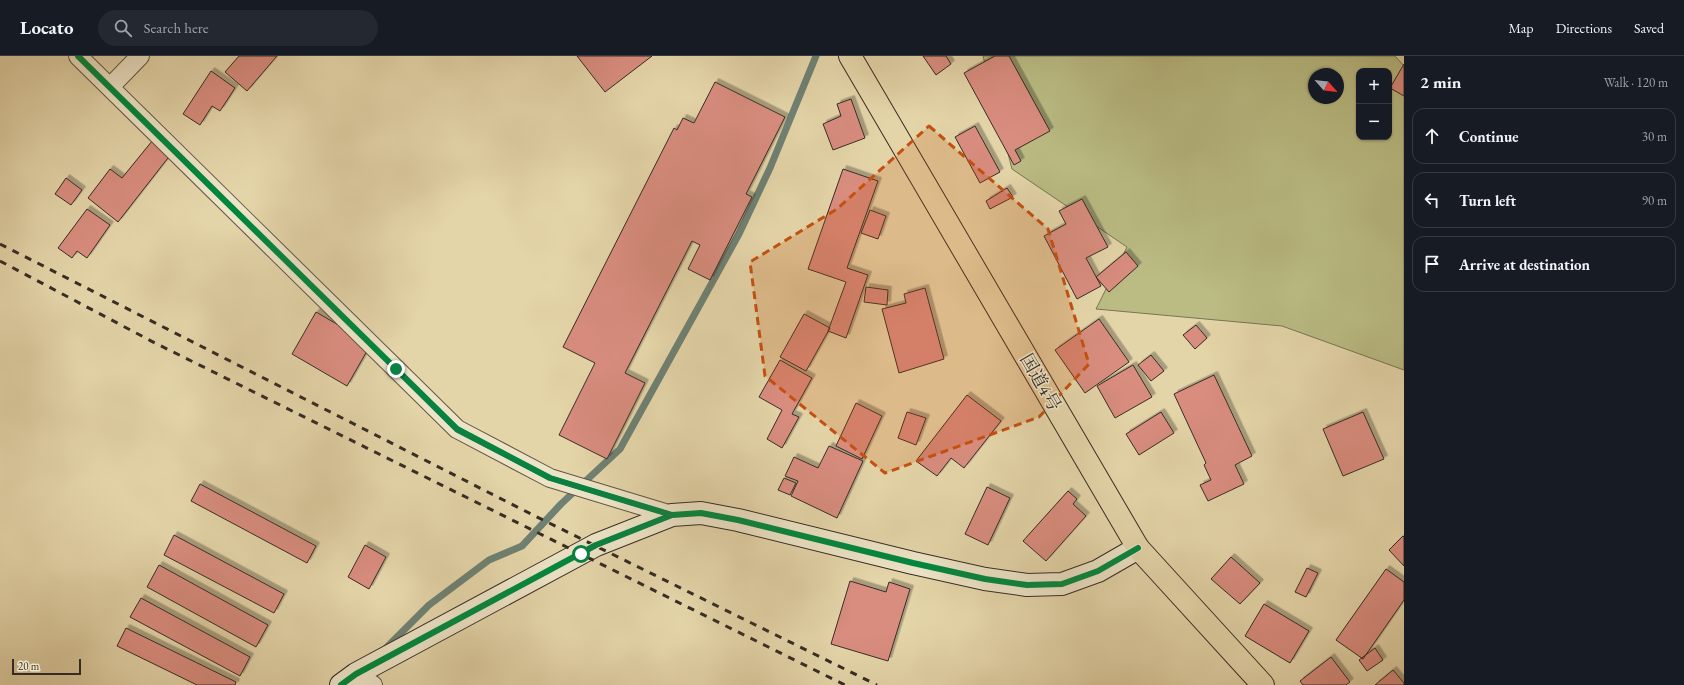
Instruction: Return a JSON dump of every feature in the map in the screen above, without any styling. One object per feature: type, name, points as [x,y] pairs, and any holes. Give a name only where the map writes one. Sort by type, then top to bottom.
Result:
[{"type":"highway","name":"国道4号","points":[[851,56],[1138,548],[1263,685]]},
{"type":"street","points":[[78,56],[457,430],[550,478],[672,515]]},
{"type":"street","points":[[110,87],[140,56]]},
{"type":"street","points":[[357,681],[596,545],[672,515],[701,513],[738,520],[913,563],[985,579],[1027,585],[1062,584],[1098,571],[1138,548]]},
{"type":"highlighted area","points":[[929,126],[1048,229],[1089,364],[1039,417],[885,473],[765,376],[750,262],[837,209]]},
{"type":"green space","points":[[983,56],[1395,56],[1404,66],[1404,370],[1282,326],[1096,309],[1127,247],[1012,169]]},
{"type":"building","points":[[239,56],[277,56],[247,91],[225,72]]},
{"type":"building","points":[[577,56],[652,56],[605,92]]},
{"type":"building","points":[[923,56],[946,56],[951,64],[936,75]]},
{"type":"building","points":[[995,56],[1009,56],[1050,131],[1015,150],[1021,161],[1014,165],[964,73]]},
{"type":"building","points":[[1404,64],[1404,96],[1392,89],[1392,85]]},
{"type":"building","points":[[211,71],[235,88],[220,111],[212,106],[200,125],[183,114]]},
{"type":"building","points":[[715,82],[785,117],[746,194],[752,197],[710,280],[688,269],[700,245],[692,241],[625,373],[645,383],[607,459],[559,435],[595,363],[563,347],[674,128],[677,130],[683,118],[694,123]]},
{"type":"building","points":[[851,99],[865,138],[833,150],[823,124],[841,116],[837,104]]},
{"type":"building","points":[[975,126],[1000,172],[980,183],[955,137]]},
{"type":"building","points":[[157,135],[175,149],[118,222],[88,198],[110,169],[122,178]]},
{"type":"building","points":[[843,169],[878,181],[847,268],[868,275],[846,338],[828,331],[846,282],[808,269]]},
{"type":"building","points":[[66,178],[82,190],[71,205],[55,194]]},
{"type":"building","points":[[1007,188],[1013,197],[990,209],[986,201]]},
{"type":"building","points":[[1082,199],[1108,247],[1086,258],[1101,286],[1077,299],[1044,236],[1066,224],[1059,211]]},
{"type":"building","points":[[87,209],[110,225],[87,258],[77,251],[72,258],[58,248]]},
{"type":"building","points":[[870,210],[886,216],[878,239],[861,233]]},
{"type":"building","points":[[1126,252],[1138,266],[1109,292],[1096,277]]},
{"type":"building","points":[[866,287],[888,290],[887,305],[864,302]]},
{"type":"building","points":[[925,288],[944,359],[899,373],[882,309],[906,303],[904,294]]},
{"type":"building","points":[[316,312],[371,344],[347,386],[292,354]]},
{"type":"building","points":[[804,314],[830,328],[806,371],[780,357]]},
{"type":"building","points":[[1099,319],[1129,362],[1085,393],[1055,350]]},
{"type":"building","points":[[1196,325],[1207,338],[1195,349],[1183,335]]},
{"type":"building","points":[[1151,355],[1164,371],[1151,381],[1138,365]]},
{"type":"building","points":[[780,360],[812,378],[792,414],[799,417],[782,448],[767,439],[782,410],[759,397]]},
{"type":"building","points":[[1133,365],[1152,397],[1115,418],[1097,386]]},
{"type":"building","points":[[1214,375],[1252,456],[1235,465],[1244,484],[1208,501],[1200,485],[1211,480],[1204,465],[1206,463],[1174,394]]},
{"type":"building","points":[[967,395],[1001,421],[964,468],[951,458],[937,476],[916,461]]},
{"type":"building","points":[[856,403],[882,416],[862,459],[836,446]]},
{"type":"building","points":[[907,412],[926,418],[916,445],[898,438]]},
{"type":"building","points":[[1161,412],[1174,433],[1139,455],[1126,434]]},
{"type":"building","points":[[1363,412],[1384,459],[1343,476],[1323,429]]},
{"type":"building","points":[[829,446],[863,461],[837,518],[791,496],[798,481],[785,476],[794,457],[818,468]]},
{"type":"building","points":[[784,478],[796,483],[790,495],[778,490]]},
{"type":"building","points":[[200,484],[316,546],[307,563],[191,501]]},
{"type":"building","points":[[987,487],[1010,498],[988,545],[965,534]]},
{"type":"building","points":[[1068,491],[1077,499],[1073,504],[1086,516],[1046,561],[1023,541]]},
{"type":"building","points":[[174,535],[284,594],[274,613],[164,555]]},
{"type":"building","points":[[1403,536],[1404,537],[1404,566],[1389,550]]},
{"type":"building","points":[[365,545],[386,557],[369,589],[348,577]]},
{"type":"building","points":[[1231,557],[1260,583],[1240,604],[1211,579]]},
{"type":"building","points":[[159,565],[268,625],[256,647],[147,587]]},
{"type":"building","points":[[1307,568],[1318,573],[1306,597],[1295,592]]},
{"type":"building","points":[[1386,569],[1404,582],[1404,600],[1363,659],[1336,640]]},
{"type":"building","points":[[850,581],[886,592],[889,582],[910,589],[888,661],[831,644]]},
{"type":"building","points":[[141,598],[250,657],[240,676],[130,617]]},
{"type":"building","points":[[1264,604],[1309,631],[1290,663],[1245,636]]},
{"type":"building","points":[[126,628],[236,682],[235,685],[197,685],[117,646]]},
{"type":"building","points":[[1375,648],[1383,660],[1367,671],[1359,660]]},
{"type":"building","points":[[1331,657],[1350,682],[1346,685],[1303,685],[1300,681]]},
{"type":"building","points":[[1393,670],[1404,685],[1375,685]]},
{"type":"waterway","points":[[386,648],[429,605],[489,560],[522,546],[561,504],[620,449],[739,234],[770,168],[816,56]]},
{"type":"railway","points":[[0,244],[531,514],[877,685]]},
{"type":"railway","points":[[0,261],[155,343],[845,685]]},
{"type":"cycle path","points":[[78,56],[457,429],[550,478],[672,515]]},
{"type":"cycle path","points":[[341,685],[356,674],[596,545],[672,515],[701,513],[738,520],[913,563],[985,579],[1027,585],[1062,584],[1098,571],[1138,548]]},
{"type":"route","points":[[396,369],[457,430],[550,478],[672,515],[596,545],[581,554]]}]
